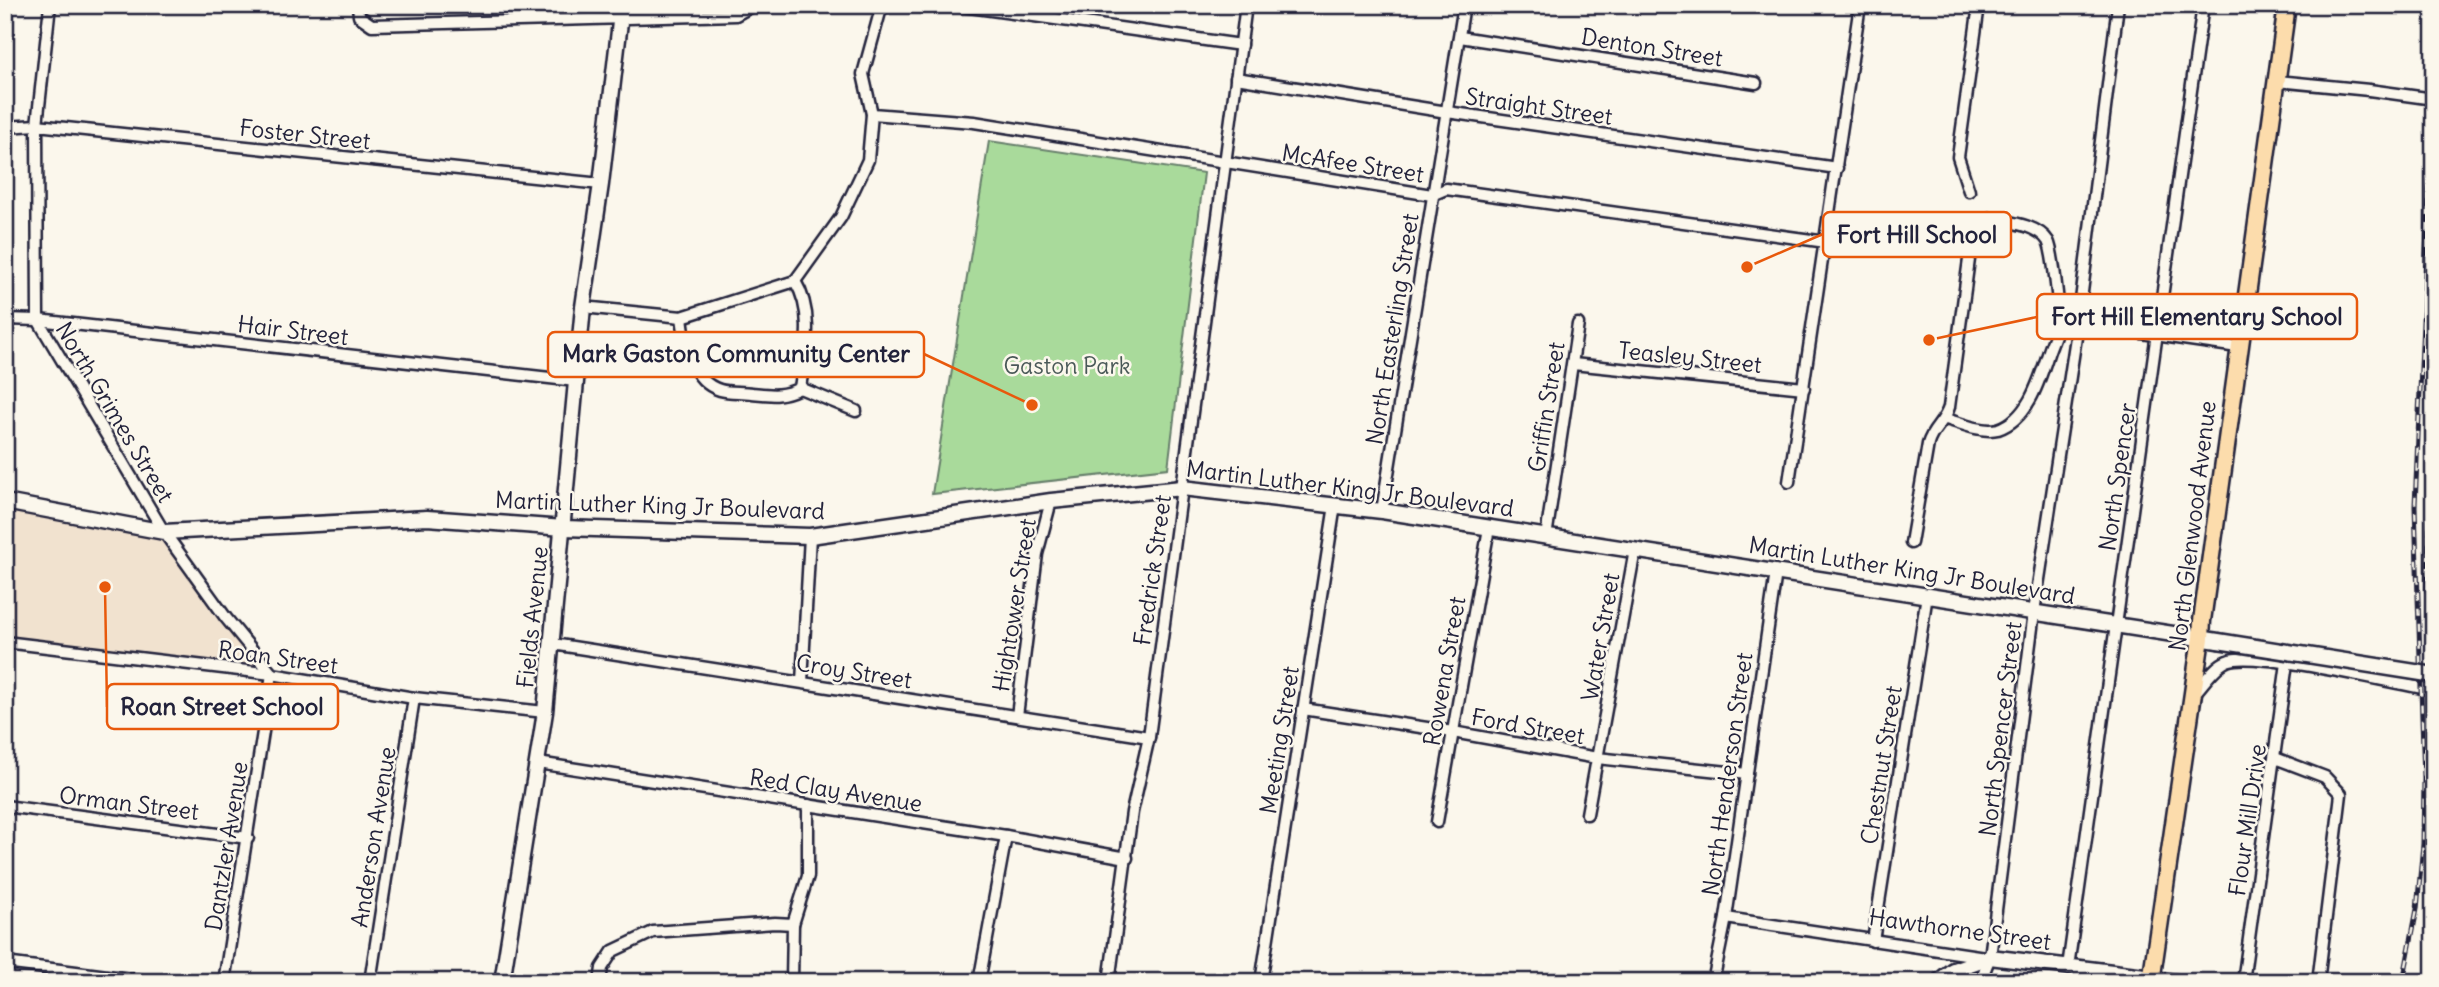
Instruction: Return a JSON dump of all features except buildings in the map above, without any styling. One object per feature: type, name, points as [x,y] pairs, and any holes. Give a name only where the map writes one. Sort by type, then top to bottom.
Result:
[{"type":"main road","name":"North Glenwood Avenue","points":[[2152,979],[2287,5]]},
{"type":"street","name":"North Grimes Street","points":[[50,5],[37,125],[38,320],[163,532],[226,618],[272,674]]},
{"type":"street","points":[[358,5],[359,16],[372,25],[622,11],[736,15],[754,5]]},
{"type":"street","points":[[583,307],[682,317],[795,281],[841,217],[869,160],[872,114],[863,74],[882,5]]},
{"type":"street","points":[[955,5],[1241,45]]},
{"type":"street","name":"Fredrick Street","points":[[1110,982],[1132,812],[1149,737],[1246,5]]},
{"type":"street","name":"North Easterling Street","points":[[1382,511],[1464,5]]},
{"type":"street","points":[[1789,482],[1860,5]]},
{"type":"street","points":[[1969,191],[1958,158],[1979,5]]},
{"type":"street","name":"North Spencer Street","points":[[1980,982],[1990,957],[2034,612],[2078,324],[2118,5]]},
{"type":"street","name":"North Spencer","points":[[2068,967],[2203,5]]},
{"type":"street","name":"Fields Avenue","points":[[502,982],[545,712],[583,307],[622,11]]},
{"type":"street","name":"Denton Street","points":[[1460,37],[1756,83]]},
{"type":"street","name":"Straight Street","points":[[1236,78],[1447,112],[1837,168]]},
{"type":"street","points":[[2277,78],[2434,99]]},
{"type":"street","name":"McAfee Street","points":[[872,114],[974,122],[1433,195],[1446,189],[1826,242]]},
{"type":"street","name":"Foster Street","points":[[5,127],[37,125],[601,184]]},
{"type":"street","points":[[1911,543],[1927,444],[1931,433],[1946,419],[1973,230],[1989,218],[2036,230],[2047,240],[2053,257],[2059,321],[2035,390],[2024,408],[2011,421],[1997,429],[1986,429],[1946,419]]},
{"type":"street","points":[[795,281],[806,304],[808,332],[800,388]]},
{"type":"street","points":[[682,317],[685,345],[694,368],[718,390],[770,396],[785,395],[800,388],[856,411]]},
{"type":"street","name":"Hair Street","points":[[5,318],[576,381]]},
{"type":"street","points":[[2059,321],[2238,348]]},
{"type":"street","name":"Griffin Street","points":[[1546,537],[1578,324]]},
{"type":"street","name":"Teasley Street","points":[[1573,364],[1804,388]]},
{"type":"street","name":"Martin Luther King Jr Boulevard","points":[[5,502],[163,532],[427,518],[564,528],[810,536],[1051,501],[1182,488],[1382,511],[2434,675]]},
{"type":"street","name":"Hightower Street","points":[[1017,716],[1037,554],[1051,501]]},
{"type":"street","name":"Meeting Street","points":[[1261,982],[1335,505]]},
{"type":"street","name":"Rowena Street","points":[[1437,821],[1489,528]]},
{"type":"street","points":[[802,682],[810,536]]},
{"type":"street","name":"Water Street","points":[[1587,814],[1635,550]]},
{"type":"street","name":"North Henderson Street","points":[[1713,982],[1726,918],[1776,572]]},
{"type":"street","name":"Chestnut Street","points":[[1873,941],[1927,595]]},
{"type":"street","name":"Roan Street","points":[[5,642],[272,674],[414,698],[545,712]]},
{"type":"street","name":"Croy Street","points":[[553,644],[1149,737]]},
{"type":"street","points":[[2193,696],[2224,662],[2238,657],[2287,663],[2434,690]]},
{"type":"street","name":"Flour Mill Drive","points":[[2243,982],[2287,663]]},
{"type":"street","name":"Dantzler Avenue","points":[[224,982],[272,674]]},
{"type":"street","name":"Anderson Avenue","points":[[370,982],[414,698]]},
{"type":"street","name":"Ford Street","points":[[1304,709],[1597,758],[1747,774]]},
{"type":"street","points":[[2276,758],[2325,777],[2341,794],[2318,982]]},
{"type":"street","name":"Red Clay Avenue","points":[[538,764],[1006,836],[1127,858]]},
{"type":"street","name":"Orman Street","points":[[5,806],[248,838]]},
{"type":"street","points":[[792,982],[793,924],[808,876],[808,806]]},
{"type":"street","points":[[979,982],[1006,836]]},
{"type":"street","name":"Hawthorne Street","points":[[1726,918],[1873,941],[2189,982]]},
{"type":"street","points":[[600,982],[602,968],[613,951],[653,932],[793,924]]},
{"type":"street","points":[[1938,982],[1953,970],[1990,957]]},
{"type":"street","points":[[5,964],[155,982]]},
{"type":"shaded area","points":[[5,502],[164,532],[272,674],[5,641]]},
{"type":"green space","name":"Gaston Park","points":[[989,141],[1204,173],[1168,468],[932,494]]},
{"type":"railway","points":[[2403,982],[2417,909],[2423,844],[2424,779],[2415,506],[2434,69]]},
{"type":"railway","points":[[2427,591],[2434,367]]},
{"type":"place","name":"Fort Hill School","points":[[1747,267]]},
{"type":"place","name":"Fort Hill Elementary School","points":[[1929,340]]},
{"type":"place","name":"Mark Gaston Community Center","points":[[1032,405]]},
{"type":"place","name":"Roan Street School","points":[[105,587]]}]
